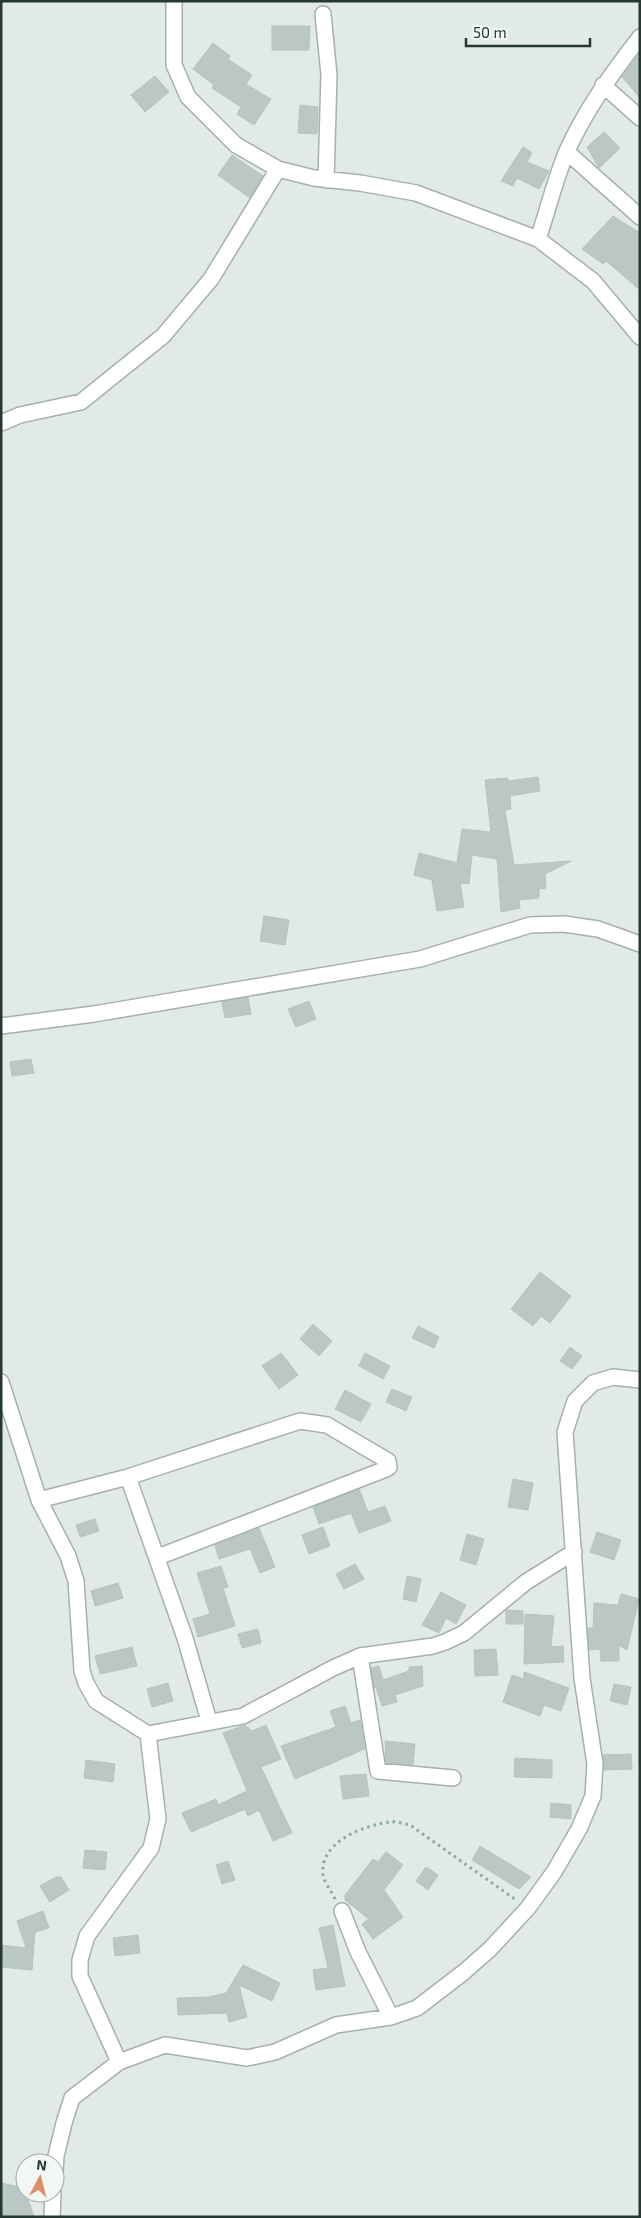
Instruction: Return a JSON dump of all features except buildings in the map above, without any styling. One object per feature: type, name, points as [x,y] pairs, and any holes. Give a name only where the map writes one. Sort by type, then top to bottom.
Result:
[{"type":"street","points":[[174,1],[174,65],[188,97],[236,145],[278,169],[314,178],[360,183],[416,193],[538,239],[593,281],[640,337]]},
{"type":"street","points":[[323,14],[329,75],[326,180]]},
{"type":"street","points":[[538,239],[567,152],[603,85],[640,37]]},
{"type":"street","points":[[603,85],[640,118]]},
{"type":"street","points":[[567,152],[640,217]]},
{"type":"street","points":[[1,423],[20,415],[81,402],[163,336],[211,279],[278,169]]},
{"type":"street","points":[[1,1026],[94,1014],[420,959],[530,925],[564,924],[598,929],[640,944]]},
{"type":"street","points":[[57,2153],[72,2098],[119,2062],[166,2044],[247,2058],[275,2052],[336,2026],[391,2017],[417,2008],[490,1950],[528,1908],[554,1872],[579,1829],[593,1796],[595,1764],[582,1678],[565,1432],[575,1401],[593,1383],[613,1377],[640,1380]]},
{"type":"street","points":[[1,1382],[39,1500],[68,1556],[76,1581],[82,1671],[86,1683],[96,1701],[148,1734],[243,1716],[333,1668],[360,1656],[433,1646],[464,1633],[526,1582],[574,1552]]},
{"type":"street","points":[[39,1500],[128,1477],[300,1421],[327,1425],[388,1461],[389,1467],[386,1470],[158,1557]]},
{"type":"street","points":[[128,1477],[158,1557],[185,1638],[209,1721]]},
{"type":"street","points":[[360,1656],[378,1771],[453,1778]]},
{"type":"street","points":[[119,2062],[80,1976],[80,1960],[87,1936],[151,1848],[158,1819],[148,1734]]},
{"type":"street","points":[[342,1911],[358,1952],[391,2017]]},
{"type":"street","points":[[52,2217],[53,2203]]},
{"type":"path","points":[[342,1911],[323,1875],[325,1860],[332,1848],[346,1835],[393,1821],[410,1825],[528,1908]]}]
